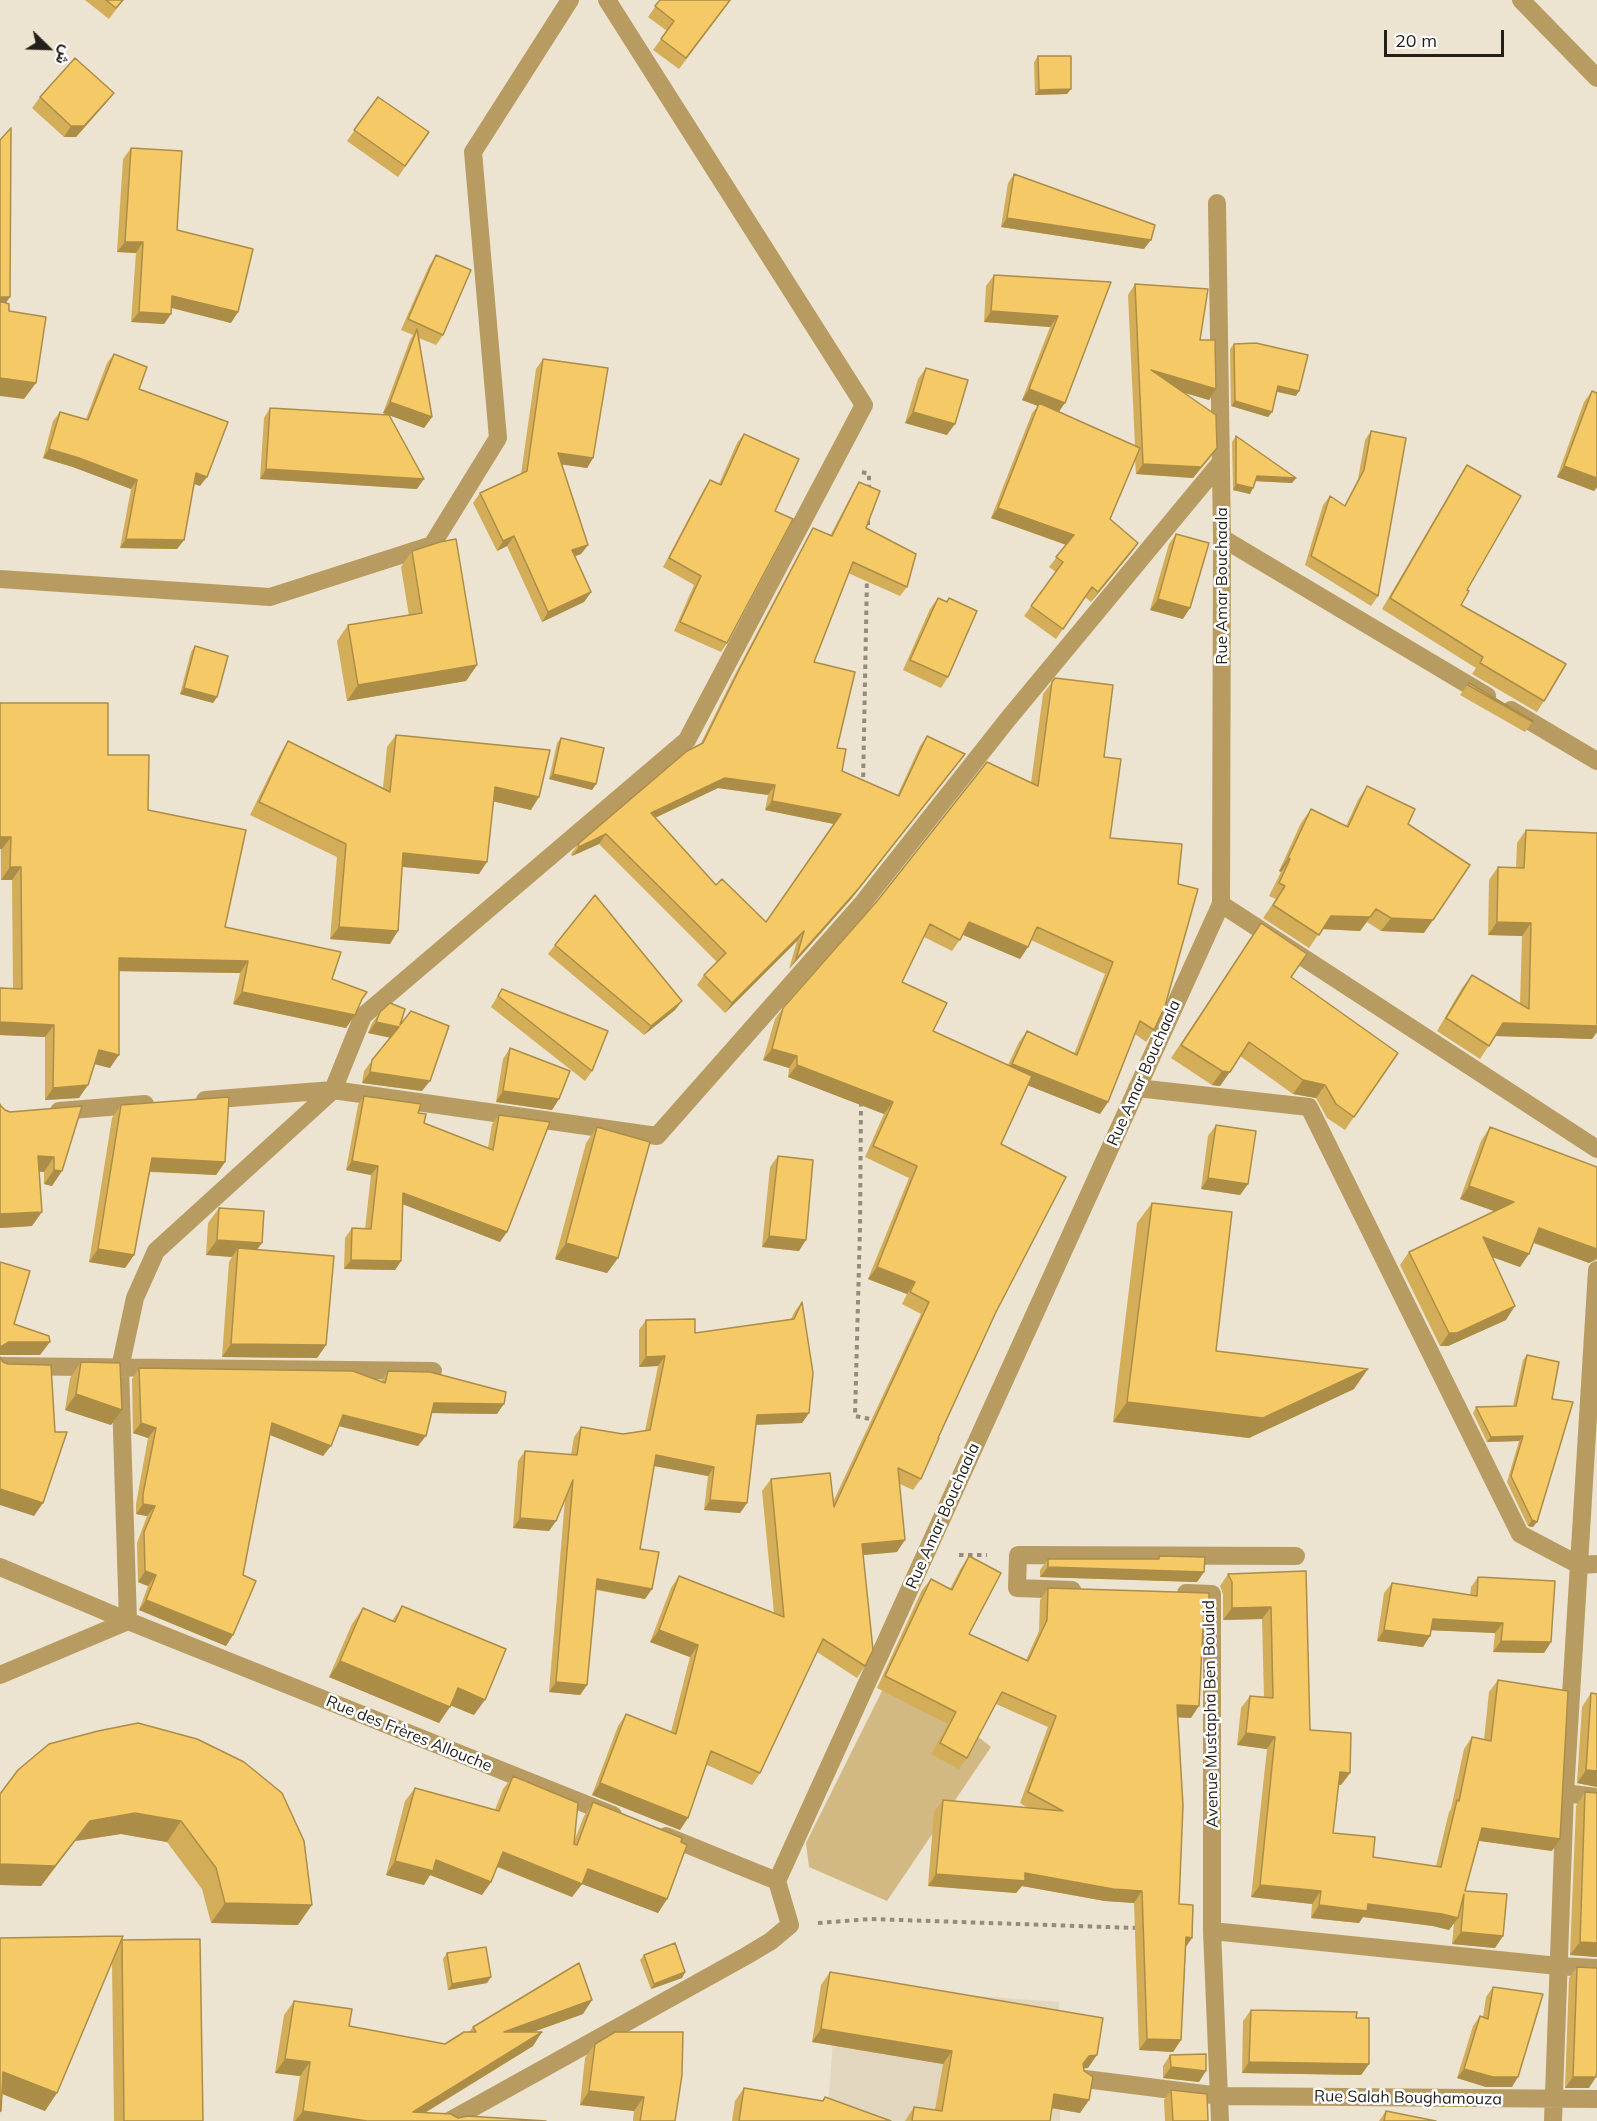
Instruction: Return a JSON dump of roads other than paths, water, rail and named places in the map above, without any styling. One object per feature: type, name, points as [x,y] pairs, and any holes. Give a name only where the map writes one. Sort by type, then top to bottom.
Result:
[{"type":"street","points":[[0,579],[270,597],[432,545],[498,438],[473,152],[570,0]]},
{"type":"street","points":[[0,1675],[128,1621],[120,1368],[135,1298],[156,1251],[333,1090],[363,1016],[687,740],[864,405],[607,0]]},
{"type":"street","points":[[1521,0],[1597,78]]},
{"type":"street","name":"Rue Amar Bouchaala","points":[[777,1881],[1221,904],[1222,538],[1216,203]]},
{"type":"street","points":[[190,1101],[333,1090],[657,1136],[861,905],[1008,719],[1221,462]]},
{"type":"street","points":[[1222,538],[1597,761]]},
{"type":"street","points":[[1221,904],[1597,1149]]},
{"type":"street","points":[[1137,1088],[1309,1107],[1520,1534],[1588,1564]]},
{"type":"street","points":[[48,1112],[166,1102]]},
{"type":"street","points":[[1553,2121],[1565,1793],[1588,1564],[1597,1270]]},
{"type":"street","points":[[0,1366],[433,1371]]},
{"type":"street","points":[[1086,1590],[1017,1588],[1018,1555],[1296,1556]]},
{"type":"street","name":"Rue des Frères Allouche","points":[[0,1567],[128,1621],[777,1881]]},
{"type":"street","name":"Avenue Mustapha Ben Boulaid","points":[[1167,1593],[1212,1594],[1212,1931],[1220,2121]]},
{"type":"street","points":[[1565,1793],[1597,1797]]},
{"type":"street","points":[[449,2121],[771,1941],[790,1925],[777,1881]]},
{"type":"street","points":[[1212,1931],[1597,1968]]},
{"type":"street","name":"Rue Salah Boughamouza","points":[[1085,2079],[1220,2096],[1597,2099]]}]
